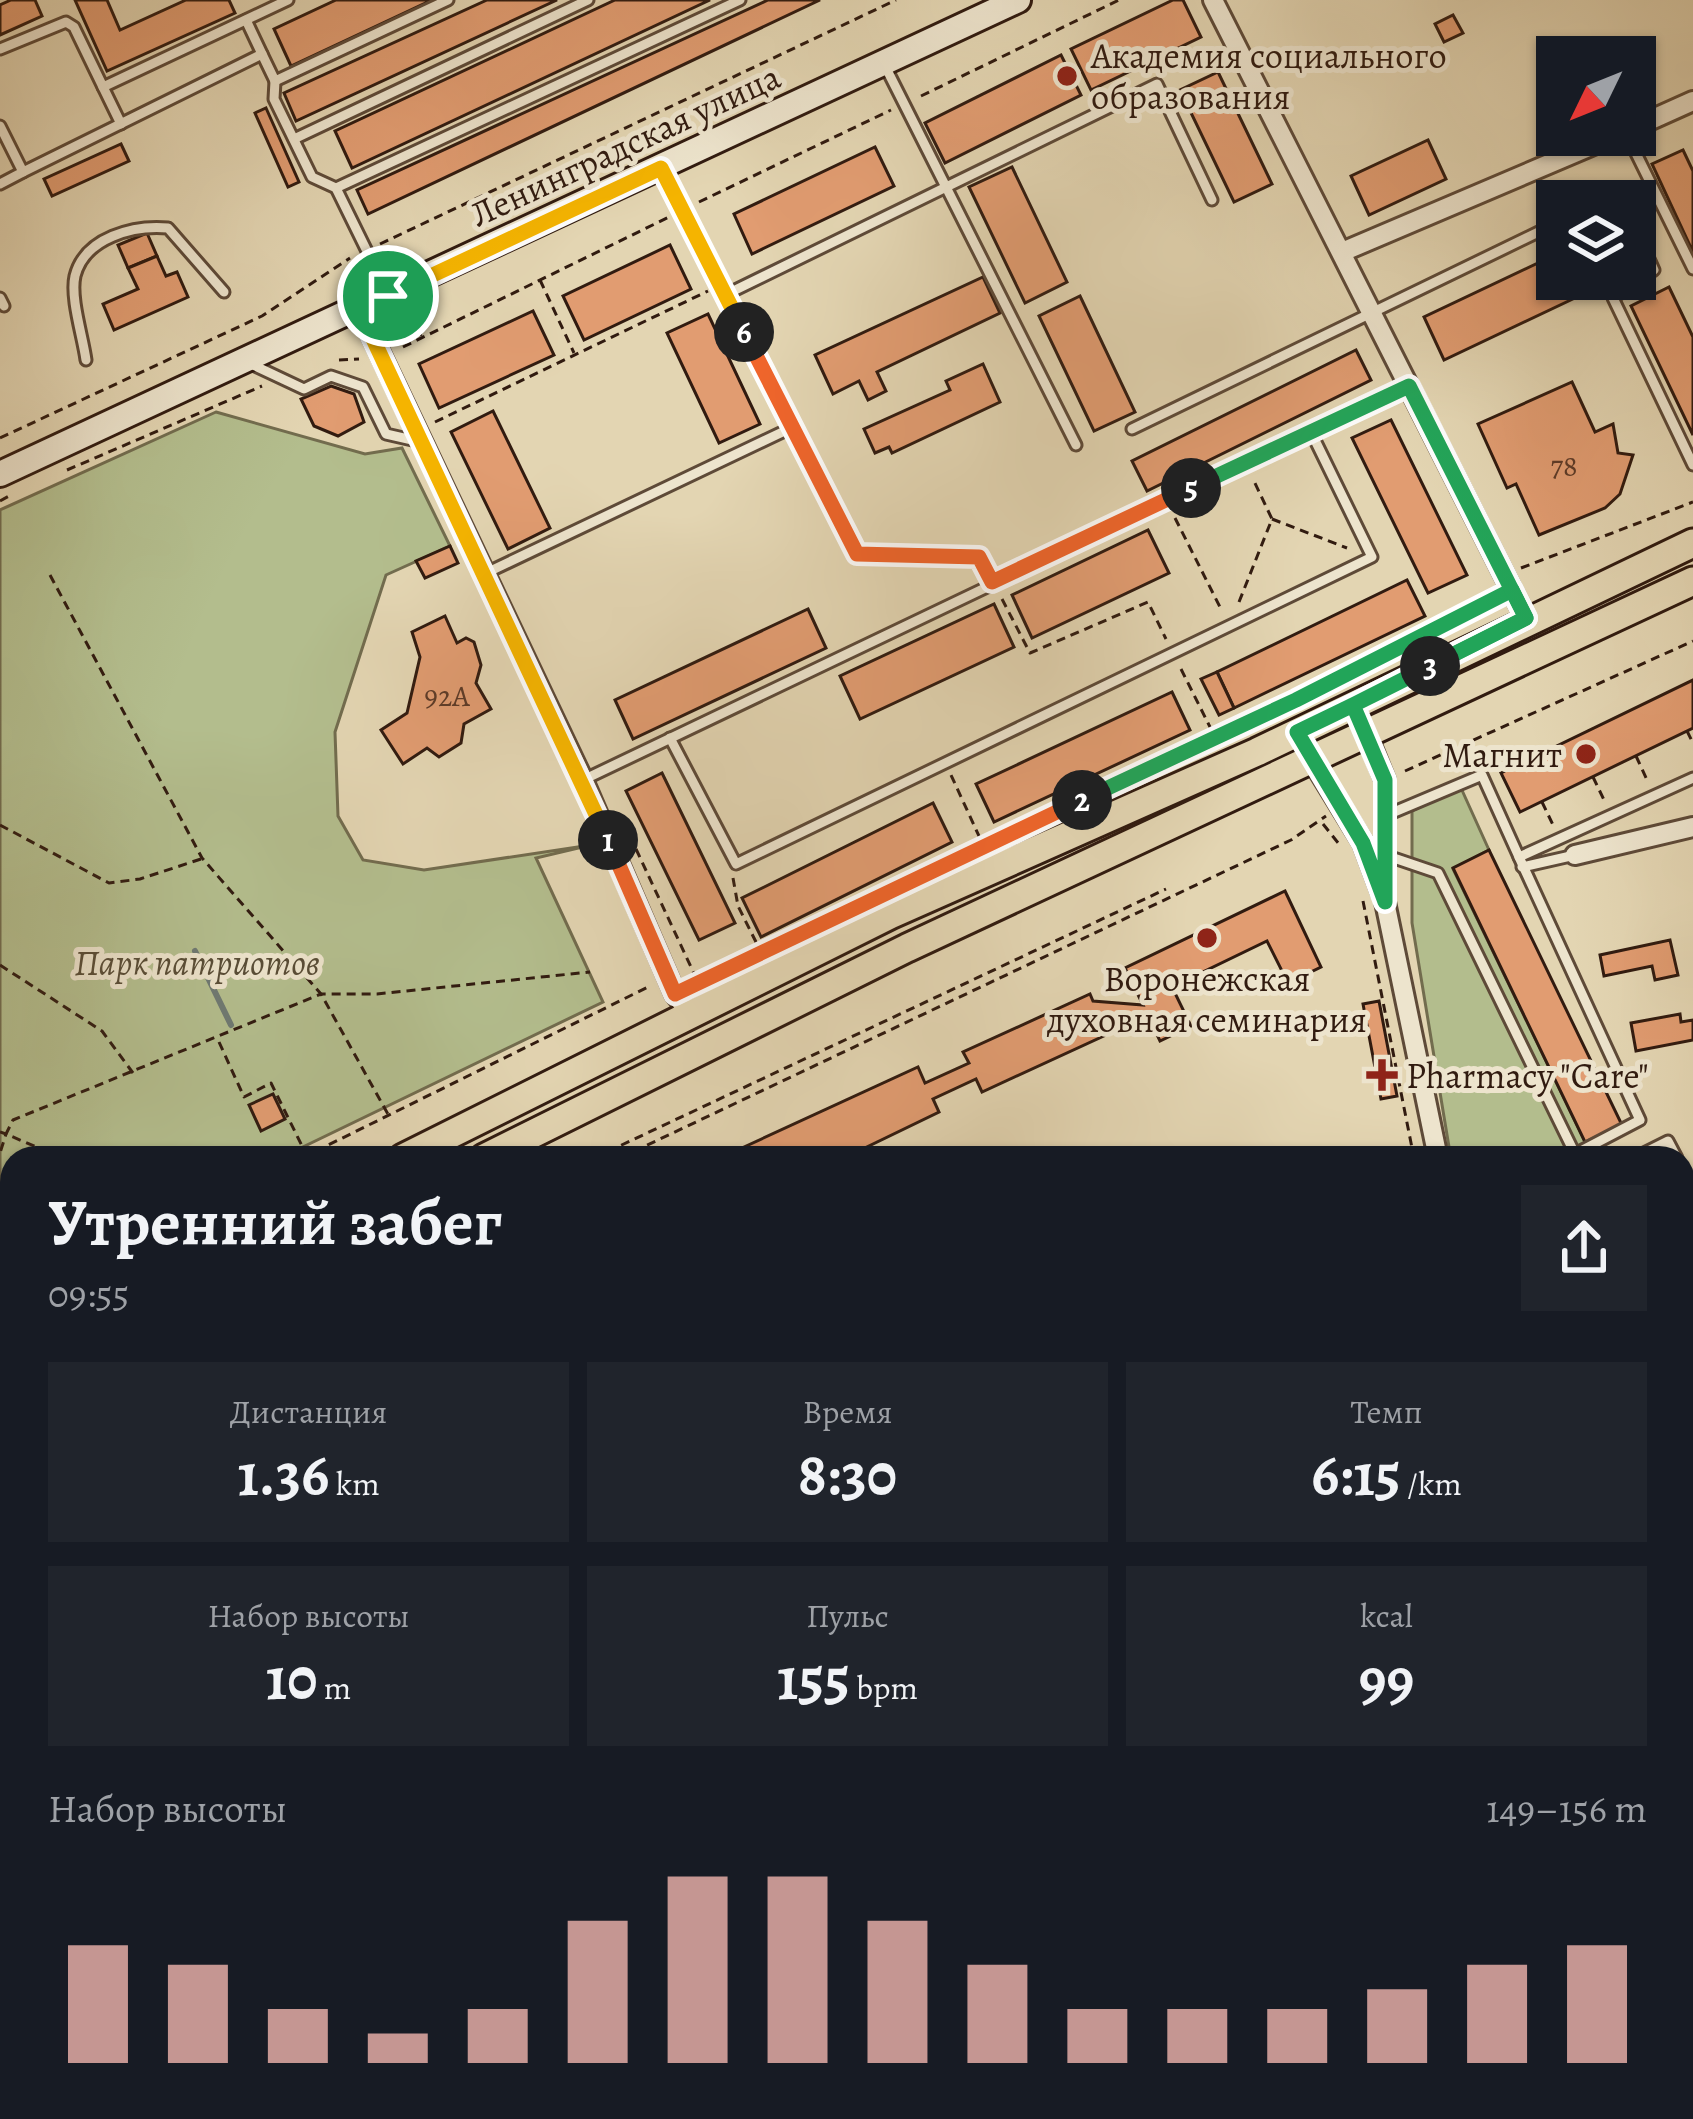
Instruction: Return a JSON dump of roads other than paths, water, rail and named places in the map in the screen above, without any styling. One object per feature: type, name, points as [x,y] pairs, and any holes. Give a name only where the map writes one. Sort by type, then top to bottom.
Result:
[{"type":"main road","name":"Ленинградская улица","points":[[0,474],[1018,0]]},
{"type":"main road","points":[[426,1146],[678,996],[890,915],[1297,732],[1526,618],[1693,543]]},
{"type":"main road","points":[[508,1146],[908,948],[1693,581]]},
{"type":"main road","points":[[457,1130],[464,1146]]},
{"type":"street","points":[[1213,0],[1526,618]]},
{"type":"street","points":[[1656,118],[1693,101]]},
{"type":"street","points":[[1342,252],[1568,156]]},
{"type":"street","points":[[359,309],[426,433],[484,574],[583,780],[678,996]]},
{"type":"street","points":[[1353,705],[1385,780],[1385,902]]},
{"type":"street","points":[[1297,732],[1363,843],[1385,902],[1436,1146]]},
{"type":"street","points":[[1568,847],[1693,826]]},
{"type":"lane","points":[[104,88],[288,0]]},
{"type":"lane","points":[[275,81],[448,0]]},
{"type":"lane","points":[[294,139],[588,0]]},
{"type":"lane","points":[[336,188],[740,0]]},
{"type":"lane","points":[[246,20],[275,81],[274,99],[312,177],[336,188],[388,296]]},
{"type":"lane","points":[[0,49],[66,22],[74,27],[121,124]]},
{"type":"lane","points":[[0,184],[262,54]]},
{"type":"lane","points":[[883,63],[1076,445]]},
{"type":"lane","points":[[723,290],[1157,84],[1212,200]]},
{"type":"lane","points":[[0,126],[23,172]]},
{"type":"lane","points":[[1638,156],[1693,269]]},
{"type":"lane","points":[[661,168],[857,554]]},
{"type":"lane","points":[[86,360],[75,277],[93,246],[140,226],[168,228],[224,292]]},
{"type":"lane","points":[[1132,429],[1536,233]]},
{"type":"lane","points":[[1613,300],[1693,466]]},
{"type":"lane","points":[[246,362],[304,389],[331,376],[363,387],[386,434],[426,433]]},
{"type":"lane","points":[[583,780],[1409,386]]},
{"type":"lane","points":[[484,574],[793,427]]},
{"type":"lane","points":[[670,738],[736,864],[1372,557],[1311,432]]},
{"type":"lane","points":[[1386,816],[1482,775],[1640,1120],[1590,1146]]},
{"type":"lane","points":[[1520,862],[1568,847],[1612,816],[1693,778]]},
{"type":"lane","points":[[1520,862],[1568,847]]},
{"type":"lane","points":[[1385,855],[1438,874],[1571,1146]]},
{"type":"waterway","points":[[195,951],[231,1025]]},
{"type":"place","name":"Академия социального образования","points":[[1067,76]]},
{"type":"place","name":"Магнит","points":[[1586,754]]},
{"type":"place","name":"Воронежская духовная семинария","points":[[1207,938]]},
{"type":"place","name":"Pharmacy \"Care\"","points":[[1382,1075]]},
{"type":"park label","name":"Парк патриотов","points":[[197,962]]}]
